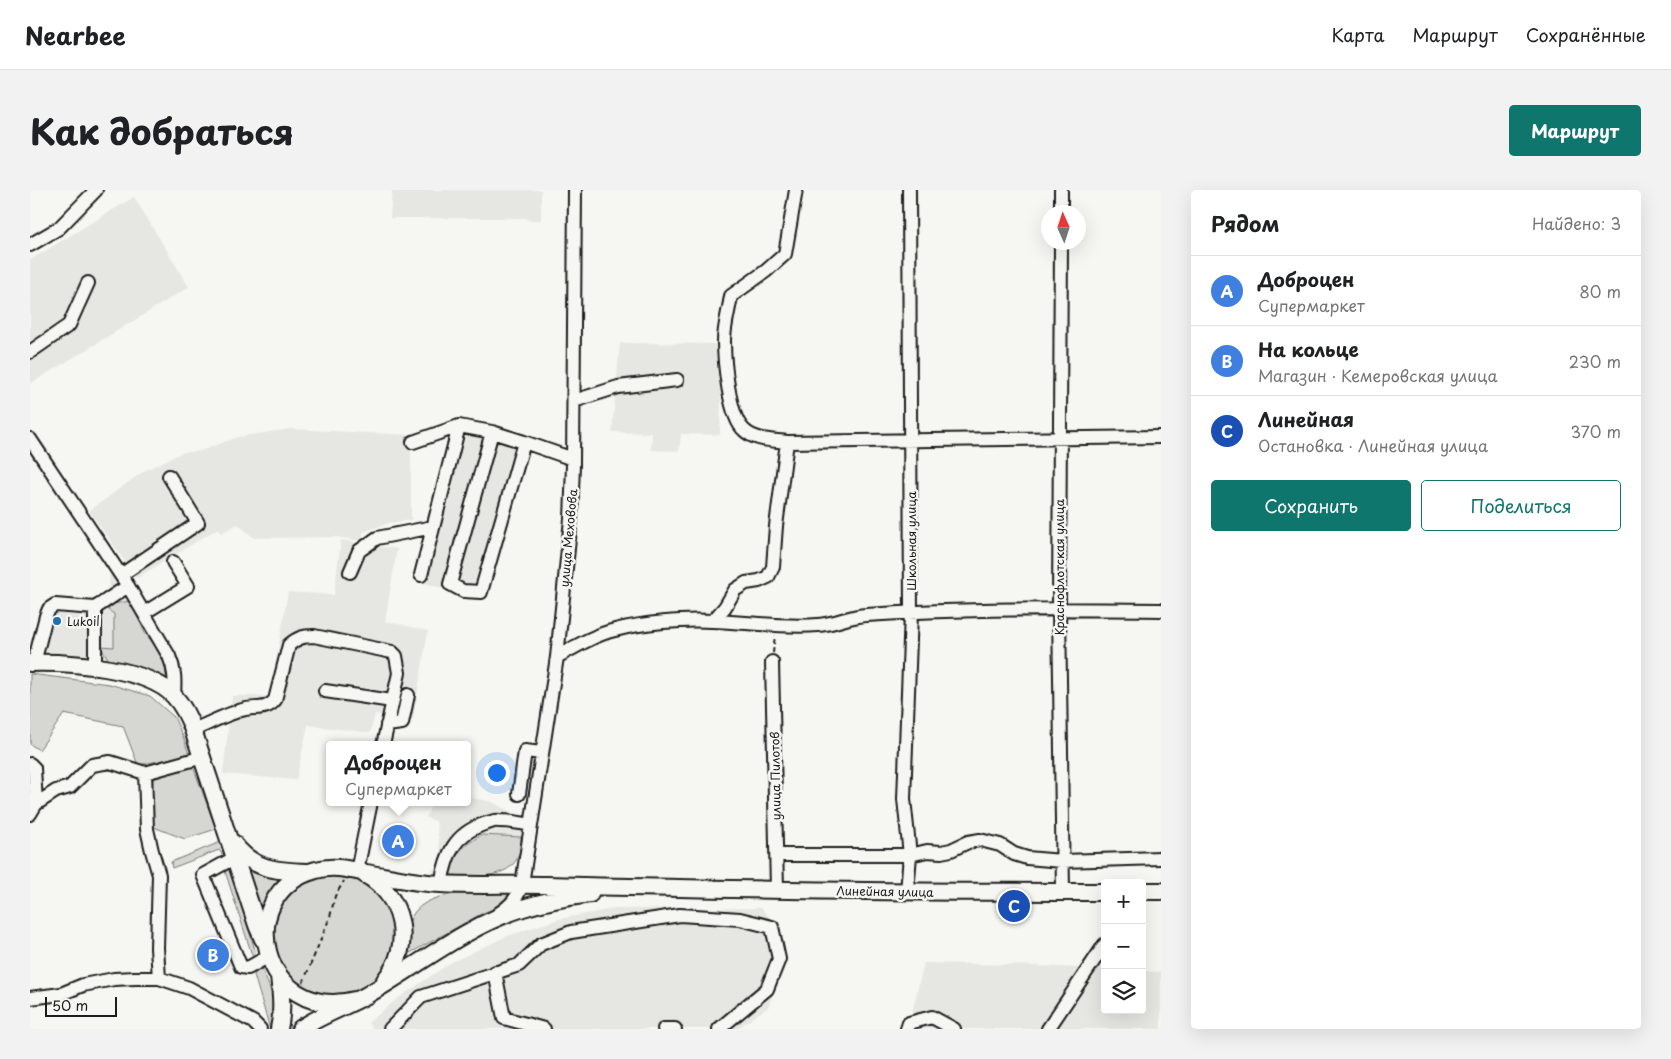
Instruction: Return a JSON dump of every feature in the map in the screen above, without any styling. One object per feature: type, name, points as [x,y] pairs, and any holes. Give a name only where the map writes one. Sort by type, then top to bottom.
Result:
[{"type":"main road","points":[[32,663],[95,667],[134,674],[174,695],[183,707],[194,730],[267,951],[279,976],[319,1024]]},
{"type":"main road","points":[[230,839],[239,851],[250,860],[264,867],[284,872],[309,872]]},
{"type":"main road","points":[[267,951],[266,925],[277,897],[287,885],[318,869],[338,867],[441,884],[666,888]]},
{"type":"main road","points":[[357,871],[371,878],[384,889],[397,908],[401,925],[402,942],[396,964],[390,974],[374,990]]},
{"type":"main road","points":[[300,1029],[319,1024],[437,950],[482,925],[521,908],[558,898],[666,888]]},
{"type":"main road","name":"Линейная улица","points":[[666,888],[907,892],[1101,892]]},
{"type":"main road","points":[[1146,892],[1161,891]]},
{"type":"main road","points":[[279,976],[304,997],[324,1003],[340,1003],[355,1000]]},
{"type":"main road","points":[[279,976],[282,1002],[282,1018],[279,1029]]},
{"type":"street","points":[[30,245],[59,228],[96,190]]},
{"type":"street","name":"улица Меховова","points":[[482,925],[508,908],[515,901],[522,884],[556,657],[571,519],[574,459],[575,190]]},
{"type":"street","points":[[796,190],[785,254],[766,271],[731,296],[724,340],[728,384],[735,420],[744,430],[756,438],[788,442],[1161,437]]},
{"type":"street","name":"Школьная улица","points":[[907,892],[910,855],[904,799],[911,613],[909,190]]},
{"type":"street","points":[[1061,190],[1061,205]]},
{"type":"street","name":"Краснофлотская улица","points":[[1061,250],[1059,609],[1063,892]]},
{"type":"street","points":[[30,352],[69,325],[88,283]]},
{"type":"street","points":[[574,402],[618,387],[677,380]]},
{"type":"street","points":[[413,442],[458,426],[492,432],[574,459]]},
{"type":"street","points":[[421,575],[458,426]]},
{"type":"street","points":[[492,432],[450,584],[464,591],[481,592],[524,442]]},
{"type":"street","points":[[30,439],[144,613],[173,665],[176,677],[174,695]]},
{"type":"street","points":[[713,621],[726,607],[735,590],[746,583],[768,577],[773,567],[776,526],[788,442]]},
{"type":"street","points":[[95,667],[95,608],[124,581],[198,523],[169,476]]},
{"type":"street","points":[[350,572],[359,551],[377,538],[433,527]]},
{"type":"street","points":[[144,613],[188,586],[173,562]]},
{"type":"street","points":[[32,663],[49,609],[55,605],[95,608]]},
{"type":"street","points":[[556,657],[578,645],[614,630],[655,623],[691,620],[817,625],[838,622],[863,615],[1059,609],[1161,610]]},
{"type":"street","points":[[194,730],[244,710],[271,705],[275,700],[289,645],[295,639],[303,636],[314,636],[392,652],[396,656],[399,673],[397,688],[392,701],[384,741]]},
{"type":"street","name":"улица Пилотов","points":[[772,662],[777,889]]},
{"type":"street","points":[[325,691],[392,701]]},
{"type":"street","points":[[387,725],[402,723],[408,694]]},
{"type":"street","points":[[519,794],[526,751],[542,752]]},
{"type":"street","points":[[33,809],[56,791],[70,787],[92,765],[110,762],[144,773],[203,757]]},
{"type":"street","points":[[30,764],[34,768],[33,809]]},
{"type":"street","points":[[144,773],[148,829],[159,875],[157,948],[159,978]]},
{"type":"street","points":[[357,871],[370,806]]},
{"type":"street","points":[[441,884],[444,867],[450,852],[459,838],[478,826],[498,820],[531,825]]},
{"type":"street","points":[[777,855],[910,855],[927,851],[941,852],[968,842],[980,840],[1000,845],[1014,854],[1027,858],[1062,861],[1161,858]]},
{"type":"street","points":[[236,857],[203,875],[242,967],[248,968],[267,951]]},
{"type":"street","points":[[390,1029],[421,997],[519,964],[541,944],[571,932],[680,915],[740,919],[772,927],[779,959],[767,989],[719,1029]]},
{"type":"street","points":[[1048,1029],[1101,950]]},
{"type":"street","points":[[495,972],[504,1018],[544,1029]]},
{"type":"street","points":[[30,998],[61,994],[83,985],[114,980],[159,978],[189,988],[253,1022],[260,1029]]},
{"type":"street","points":[[907,1029],[909,1024],[932,1017],[954,1029]]},
{"type":"street","points":[[664,1029],[675,1029]]},
{"type":"path","points":[[772,662],[776,624]]},
{"type":"path","points":[[295,991],[303,984],[330,917],[335,896],[348,873],[357,871]]},
{"type":"shaded area","points":[[392,190],[541,190],[541,220],[528,220],[525,218],[390,218]]},
{"type":"shaded area","points":[[134,197],[189,287],[30,384],[30,260]]},
{"type":"shaded area","points":[[620,343],[716,344],[716,366],[722,366],[720,435],[681,434],[679,451],[651,450],[652,433],[612,432]]},
{"type":"shaded area","points":[[290,429],[411,435],[411,520],[389,523],[363,532],[362,541],[336,537],[254,538],[238,524],[221,533],[217,529],[137,578],[89,511],[144,471],[183,452],[198,452],[238,437]]},
{"type":"shaded area","points":[[461,430],[515,445],[474,596],[420,582],[433,527]]},
{"type":"shaded area","points":[[341,540],[397,549],[385,621],[428,631],[413,719],[375,714],[370,733],[308,725],[296,780],[223,774],[232,696],[270,696],[288,592],[334,595]]},
{"type":"shaded area","points":[[110,572],[130,601],[108,610],[114,614],[115,648],[101,646],[110,662],[30,657],[30,648],[42,613],[52,597],[96,600],[103,595],[109,586]]},
{"type":"shaded area","points":[[130,601],[146,635],[159,649],[166,675],[163,681],[131,666],[110,662],[100,646],[114,647],[114,614],[108,610],[113,604]]},
{"type":"shaded area","points":[[30,674],[109,684],[150,696],[174,717],[189,755],[138,765],[123,726],[64,714],[39,750],[30,744]]},
{"type":"shaded area","points":[[193,766],[216,829],[185,839],[151,826],[153,779]]},
{"type":"shaded area","points":[[471,798],[492,802],[524,819],[521,837],[481,835],[457,853],[449,875],[429,874],[439,864],[441,857],[436,821],[426,818],[430,806],[471,806]]},
{"type":"shaded area","points":[[481,835],[521,837],[520,851],[515,862],[508,869],[498,873],[474,876],[449,875],[456,855]]},
{"type":"shaded area","points":[[223,841],[225,854],[222,854],[219,850],[172,868],[171,862]]},
{"type":"shaded area","points":[[245,865],[279,878],[262,911],[258,909]]},
{"type":"shaded area","points":[[230,867],[257,957],[253,958],[225,871]]},
{"type":"shaded area","points":[[334,874],[357,879],[377,892],[390,912],[395,935],[390,958],[377,978],[357,991],[334,996],[311,991],[291,978],[278,958],[273,935],[278,912],[291,892],[311,879]]},
{"type":"shaded area","points":[[508,891],[509,899],[503,905],[483,913],[410,953],[408,930],[412,916],[421,906],[433,899],[448,895]]},
{"type":"shaded area","points":[[761,908],[778,927],[786,962],[768,1007],[737,1029],[373,1029],[368,1023],[397,999],[450,963],[507,936],[559,919],[612,909]]},
{"type":"shaded area","points":[[924,963],[1101,969],[1101,1014],[1146,1014],[1146,971],[1161,972],[1161,1029],[908,1029]]},
{"type":"shaded area","points":[[261,967],[275,1005],[274,1029],[270,1029],[254,975]]},
{"type":"place","name":"Lukoil","points":[[57,621]]},
{"type":"place","name":"Доброцен","points":[[398,841]]},
{"type":"place","name":"Линейная","points":[[1014,906]]},
{"type":"place","name":"На кольце","points":[[213,955]]}]
